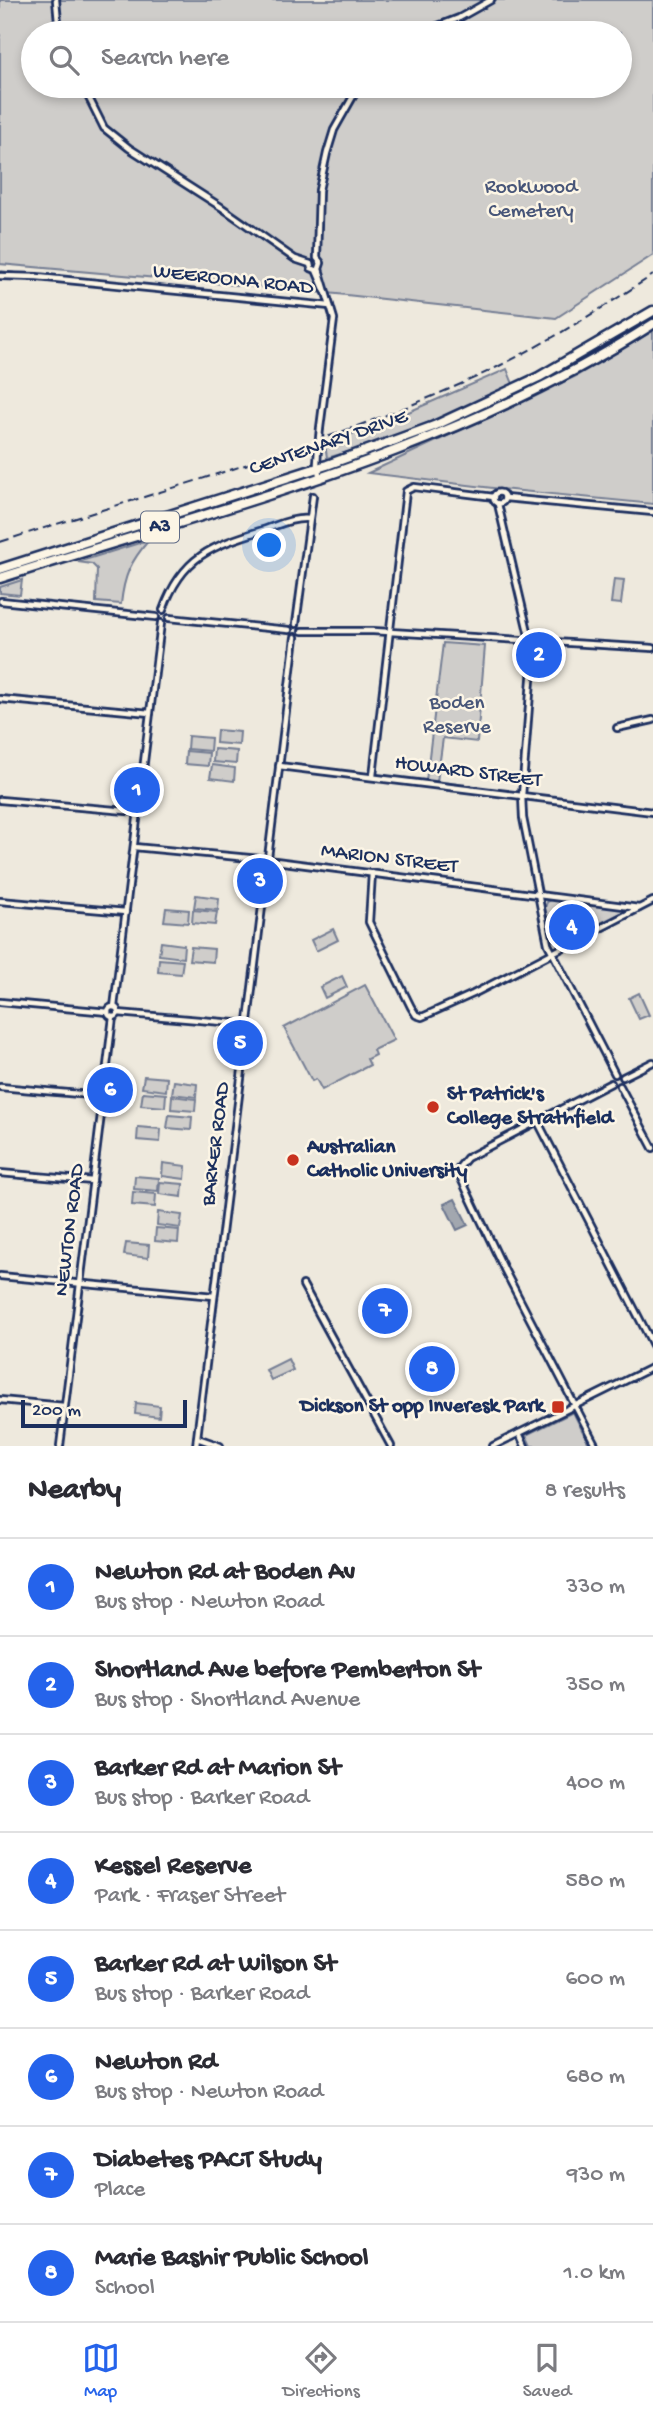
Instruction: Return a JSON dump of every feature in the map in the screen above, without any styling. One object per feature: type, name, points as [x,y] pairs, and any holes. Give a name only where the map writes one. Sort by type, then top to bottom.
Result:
[{"type":"highway","name":"CENTENARY DRIVE","points":[[0,569],[376,449],[487,402],[583,353],[653,311]]},
{"type":"highway","name":"CENTENARY DRIVE","points":[[0,578],[320,479],[436,436],[499,408],[605,353],[653,324]]},
{"type":"street","points":[[56,0],[58,21]]},
{"type":"street","points":[[451,21],[491,0]]},
{"type":"street","points":[[89,98],[104,128],[129,148],[221,206],[295,259],[317,269]]},
{"type":"street","points":[[317,269],[321,263],[317,258],[319,190],[334,130],[352,98]]},
{"type":"street","points":[[310,264],[312,259],[317,258]]},
{"type":"street","points":[[317,269],[331,306]]},
{"type":"street","name":"WEEROONA ROAD","points":[[0,276],[37,277],[331,306],[334,319],[318,449],[317,468],[320,479]]},
{"type":"street","points":[[373,776],[406,491],[410,487],[494,497]]},
{"type":"street","points":[[494,497],[499,492],[505,498],[653,512]]},
{"type":"street","points":[[302,631],[296,624],[313,496]]},
{"type":"street","points":[[494,497],[532,640],[522,796],[523,818],[537,894],[552,952],[615,1074],[623,1077],[653,1062]]},
{"type":"street","points":[[498,504],[505,498]]},
{"type":"street","points":[[156,617],[159,611],[163,610],[177,579],[190,563],[205,552],[223,543],[293,520],[310,519]]},
{"type":"street","points":[[1,601],[156,617],[161,623],[114,1007],[118,1013]]},
{"type":"street","points":[[163,610],[169,618]]},
{"type":"street","points":[[161,623],[165,623],[169,618]]},
{"type":"street","points":[[169,618],[289,630]]},
{"type":"street","points":[[289,630],[290,626],[296,624]]},
{"type":"street","points":[[289,630],[295,637],[302,631],[389,632],[653,648]]},
{"type":"street","name":"BARKER ROAD","points":[[196,1446],[295,637]]},
{"type":"street","points":[[0,699],[150,713]]},
{"type":"street","points":[[617,728],[653,720]]},
{"type":"street","name":"HOWARD STREET","points":[[279,766],[653,812]]},
{"type":"street","points":[[0,800],[138,813]]},
{"type":"street","name":"MARION STREET","points":[[134,847],[267,860],[639,908]]},
{"type":"street","points":[[372,873],[369,922],[416,1016],[425,1016],[653,901]]},
{"type":"street","points":[[0,901],[126,912]]},
{"type":"street","points":[[0,1002],[108,1012],[113,1017],[118,1013],[246,1024]]},
{"type":"street","points":[[108,1012],[114,1007]]},
{"type":"street","name":"NEWTON ROAD","points":[[60,1446],[113,1017]]},
{"type":"street","points":[[611,1083],[615,1074]]},
{"type":"street","points":[[620,1086],[623,1077]]},
{"type":"street","points":[[611,1083],[620,1086]]},
{"type":"street","points":[[596,1446],[460,1180],[457,1167],[467,1158],[611,1083]]},
{"type":"street","points":[[620,1086],[653,1148]]},
{"type":"street","points":[[0,1087],[103,1096]]},
{"type":"street","points":[[538,1122],[653,1345]]},
{"type":"street","points":[[0,1172],[93,1181]]},
{"type":"street","points":[[0,1276],[214,1296]]},
{"type":"street","points":[[303,1285],[391,1446]]},
{"type":"street","points":[[493,1446],[653,1367]]},
{"type":"street","points":[[0,1400],[64,1406]]},
{"type":"street","points":[[519,1433],[525,1446]]},
{"type":"street","points":[[197,1438],[220,1446]]},
{"type":"green space","name":"Rookwood Cemetery","points":[[0,0],[653,0],[653,255],[556,318],[337,294],[0,264]]},
{"type":"green space","points":[[653,331],[653,504],[368,473],[576,376]]},
{"type":"green space","points":[[507,369],[513,384],[421,426],[327,458],[325,444],[390,420]]},
{"type":"green space","points":[[149,540],[129,570],[121,604],[96,602],[97,569],[92,564],[78,562]]},
{"type":"green space","points":[[614,579],[624,580],[621,604],[611,603]]},
{"type":"green space","points":[[22,580],[20,595],[0,593],[0,587]]},
{"type":"green space","name":"Boden Reserve","points":[[443,643],[485,646],[477,742],[443,738],[437,782],[426,781]]},
{"type":"green space","points":[[217,730],[240,732],[239,745],[216,743]]},
{"type":"green space","points":[[188,736],[211,738],[210,751],[187,749]]},
{"type":"green space","points":[[214,749],[237,751],[236,764],[213,762]]},
{"type":"green space","points":[[186,751],[209,753],[208,766],[185,764]]},
{"type":"green space","points":[[212,765],[235,768],[234,781],[210,778]]},
{"type":"green space","points":[[196,895],[219,898],[218,910],[194,908]]},
{"type":"green space","points":[[555,898],[623,909],[621,913],[558,944],[553,940],[545,908],[547,902]]},
{"type":"green space","points":[[166,908],[189,910],[188,923],[164,921]]},
{"type":"green space","points":[[193,910],[217,912],[215,925],[192,923]]},
{"type":"green space","points":[[333,929],[338,940],[316,951],[311,940]]},
{"type":"green space","points":[[161,942],[184,945],[183,958],[159,955]]},
{"type":"green space","points":[[191,947],[214,949],[213,962],[189,960]]},
{"type":"green space","points":[[159,959],[183,961],[181,974],[158,972]]},
{"type":"green space","points":[[342,976],[347,987],[325,998],[320,987]]},
{"type":"green space","points":[[365,985],[394,1040],[373,1050],[375,1055],[367,1059],[370,1065],[322,1090],[316,1079],[312,1081],[284,1028]]},
{"type":"green space","points":[[639,993],[649,1015],[639,1019],[629,998]]},
{"type":"green space","points":[[144,1076],[167,1078],[166,1091],[142,1088]]},
{"type":"green space","points":[[174,1081],[197,1084],[196,1097],[172,1094]]},
{"type":"green space","points":[[143,1092],[166,1094],[165,1107],[141,1105]]},
{"type":"green space","points":[[172,1096],[196,1099],[195,1111],[171,1109]]},
{"type":"green space","points":[[169,1115],[192,1117],[191,1130],[167,1128]]},
{"type":"green space","points":[[138,1127],[161,1129],[160,1142],[137,1140]]},
{"type":"green space","points":[[163,1163],[186,1166],[185,1179],[162,1176]]},
{"type":"green space","points":[[135,1176],[159,1178],[158,1191],[134,1189]]},
{"type":"green space","points":[[160,1182],[183,1184],[182,1197],[159,1194]]},
{"type":"green space","points":[[133,1192],[156,1194],[155,1207],[132,1205]]},
{"type":"green space","points":[[158,1212],[182,1215],[180,1228],[157,1225]]},
{"type":"green space","points":[[156,1228],[179,1230],[178,1243],[155,1241]]},
{"type":"green space","points":[[126,1243],[149,1245],[148,1258],[124,1255]]},
{"type":"green space","points":[[288,1359],[293,1370],[271,1380],[266,1370]]},
{"type":"green space","points":[[136,1403],[160,1406],[159,1417],[135,1414]]},
{"type":"green space","points":[[573,1412],[590,1446],[531,1446],[526,1435]]},
{"type":"shaded area","points":[[455,1199],[468,1225],[457,1230],[444,1204]]},
{"type":"waterway","points":[[0,271],[16,273]]},
{"type":"railway","points":[[0,542],[229,470],[399,410],[480,375],[531,349],[653,275]]},
{"type":"place","name":"Shortland Ave before Pemberton St","points":[[539,655]]},
{"type":"place","name":"Newton Rd at Boden Av","points":[[137,790]]},
{"type":"place","name":"Barker Rd at Marion St","points":[[260,881]]},
{"type":"place","name":"Kessel Reserve","points":[[572,927]]},
{"type":"place","name":"Barker Rd at Wilson St","points":[[240,1043]]},
{"type":"place","name":"Newton Rd","points":[[110,1090]]},
{"type":"place","name":"St Patrick's College Strathfield","points":[[433,1107]]},
{"type":"place","name":"Australian Catholic University","points":[[293,1160]]},
{"type":"place","name":"Diabetes PACT Study","points":[[385,1311]]},
{"type":"place","name":"Marie Bashir Public School","points":[[432,1369]]},
{"type":"place","name":"Dickson St opp Inveresk Park","points":[[558,1407]]}]
